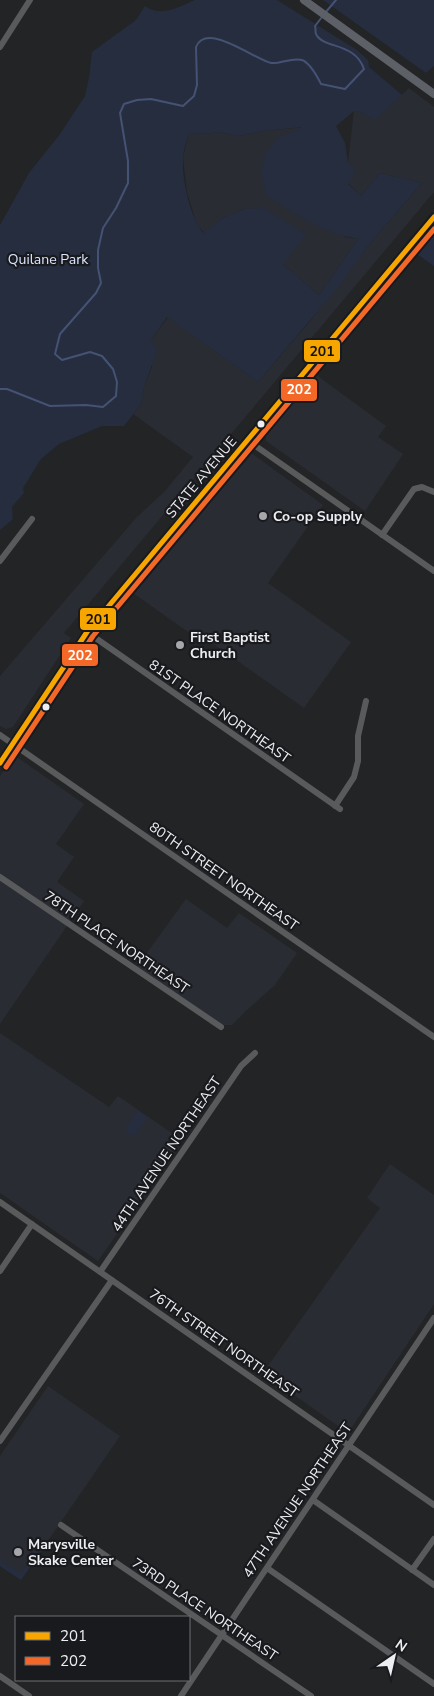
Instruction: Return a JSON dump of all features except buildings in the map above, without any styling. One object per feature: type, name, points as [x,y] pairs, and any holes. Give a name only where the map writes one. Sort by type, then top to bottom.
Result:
[{"type":"main road","points":[[304,0],[434,94]]},
{"type":"main road","name":"STATE AVENUE","points":[[0,763],[87,632],[434,217]]},
{"type":"street","points":[[0,47],[30,0]]},
{"type":"street","points":[[247,440],[434,571]]},
{"type":"street","points":[[382,535],[414,489],[422,487],[434,492]]},
{"type":"street","points":[[0,561],[32,519]]},
{"type":"street","name":"81ST PLACE NORTHEAST","points":[[87,632],[337,808],[354,777],[358,760],[358,736],[366,701]]},
{"type":"street","name":"80TH STREET NORTHEAST","points":[[0,735],[434,1037]]},
{"type":"street","name":"78TH PLACE NORTHEAST","points":[[0,877],[221,1028]]},
{"type":"street","name":"44TH AVENUE NORTHEAST","points":[[100,1272],[240,1066],[255,1053]]},
{"type":"street","name":"76TH STREET NORTHEAST","points":[[0,1202],[434,1505]]},
{"type":"street","points":[[0,1271],[32,1224]]},
{"type":"street","points":[[0,1441],[112,1280]]},
{"type":"street","name":"47TH AVENUE NORTHEAST","points":[[181,1696],[434,1318]]},
{"type":"street","points":[[313,1500],[434,1584]]},
{"type":"street","name":"73RD PLACE NORTHEAST","points":[[61,1525],[311,1696]]},
{"type":"street","points":[[412,1570],[434,1539]]},
{"type":"street","points":[[267,1568],[434,1684]]},
{"type":"street","points":[[0,1676],[29,1696]]},
{"type":"shaded area","points":[[409,88],[434,107],[434,192],[64,633],[71,638],[13,727],[6,729],[0,726],[0,676],[136,518],[165,491],[193,457],[133,414],[141,404],[144,387],[152,367],[151,340],[168,317],[258,382],[311,320],[372,241],[422,183],[380,173],[361,196],[348,183],[348,163],[354,111],[375,119]]},
{"type":"shaded area","points":[[305,127],[345,237],[358,239],[319,295],[283,264],[245,209],[224,217],[204,233],[197,225],[187,192],[183,158],[189,133],[205,134],[218,132],[238,136],[263,131]]},
{"type":"shaded area","points":[[315,374],[386,426],[378,437],[403,454],[365,511],[266,441],[265,434]]},
{"type":"shaded area","points":[[250,452],[323,505],[268,583],[351,642],[304,708],[201,635],[198,639],[133,593]]},
{"type":"shaded area","points":[[14,755],[84,804],[56,844],[74,857],[57,882],[84,901],[0,1024],[0,776]]},
{"type":"shaded area","points":[[186,899],[227,928],[239,913],[297,953],[275,985],[232,1025],[222,1025],[136,968]]},
{"type":"shaded area","points":[[0,1033],[109,1107],[118,1096],[182,1140],[98,1261],[0,1193]]},
{"type":"shaded area","points":[[390,1164],[434,1195],[434,1304],[348,1433],[263,1373],[380,1208],[367,1198]]},
{"type":"shaded area","points":[[48,1386],[120,1436],[21,1580],[0,1566],[0,1456]]},
{"type":"green space","name":"Quilane Park","points":[[195,0],[277,0],[357,50],[368,60],[369,67],[402,95],[375,120],[358,111],[354,111],[336,126],[345,143],[348,163],[356,170],[348,184],[361,196],[380,173],[422,183],[372,241],[335,291],[258,382],[167,317],[151,340],[157,351],[144,387],[141,404],[124,426],[102,426],[59,444],[41,459],[23,488],[24,493],[12,507],[13,519],[0,530],[0,225],[29,173],[60,134],[85,96],[92,52],[136,20],[145,6],[157,11],[163,11]],"holes":[[[303,127],[278,138],[266,153],[261,170],[266,195],[299,216],[321,227],[358,239],[319,295],[283,264],[306,235],[264,208],[245,209],[224,217],[203,233],[194,217],[188,198],[183,159],[189,133],[205,134],[218,132],[238,136],[263,131]]]},
{"type":"green space","points":[[323,0],[434,0],[434,66],[426,73]]},
{"type":"green space","points":[[434,234],[434,266],[417,254]]},
{"type":"green space","points":[[139,1111],[147,1118],[133,1136],[126,1129]]},
{"type":"green space","points":[[40,1545],[44,1547],[21,1580],[0,1566],[0,1560],[21,1574]]},
{"type":"waterway","points":[[325,13],[336,0]]},
{"type":"waterway","points":[[0,389],[7,389],[50,406],[86,405],[103,407],[116,396],[117,382],[113,369],[102,356],[90,352],[62,360],[55,354],[60,334],[96,293],[101,283],[98,268],[98,250],[103,228],[116,208],[128,183],[128,161],[120,113],[124,104],[137,100],[151,99],[183,106],[194,96],[197,85],[196,47],[201,40],[210,38],[231,44],[271,63],[294,59],[302,60],[310,67],[321,84],[345,89],[364,69],[360,60],[354,54],[320,39],[316,34],[315,26],[322,17]]},
{"type":"transit line","name":"201","points":[[0,763],[87,632],[434,217]]},
{"type":"transit line","name":"202","points":[[6,767],[93,636],[434,229]]},
{"type":"place","name":"Co-op Supply","points":[[263,516]]},
{"type":"place","name":"First Baptist Church","points":[[180,645]]},
{"type":"place","name":"Marysville Skake Center","points":[[18,1552]]}]
